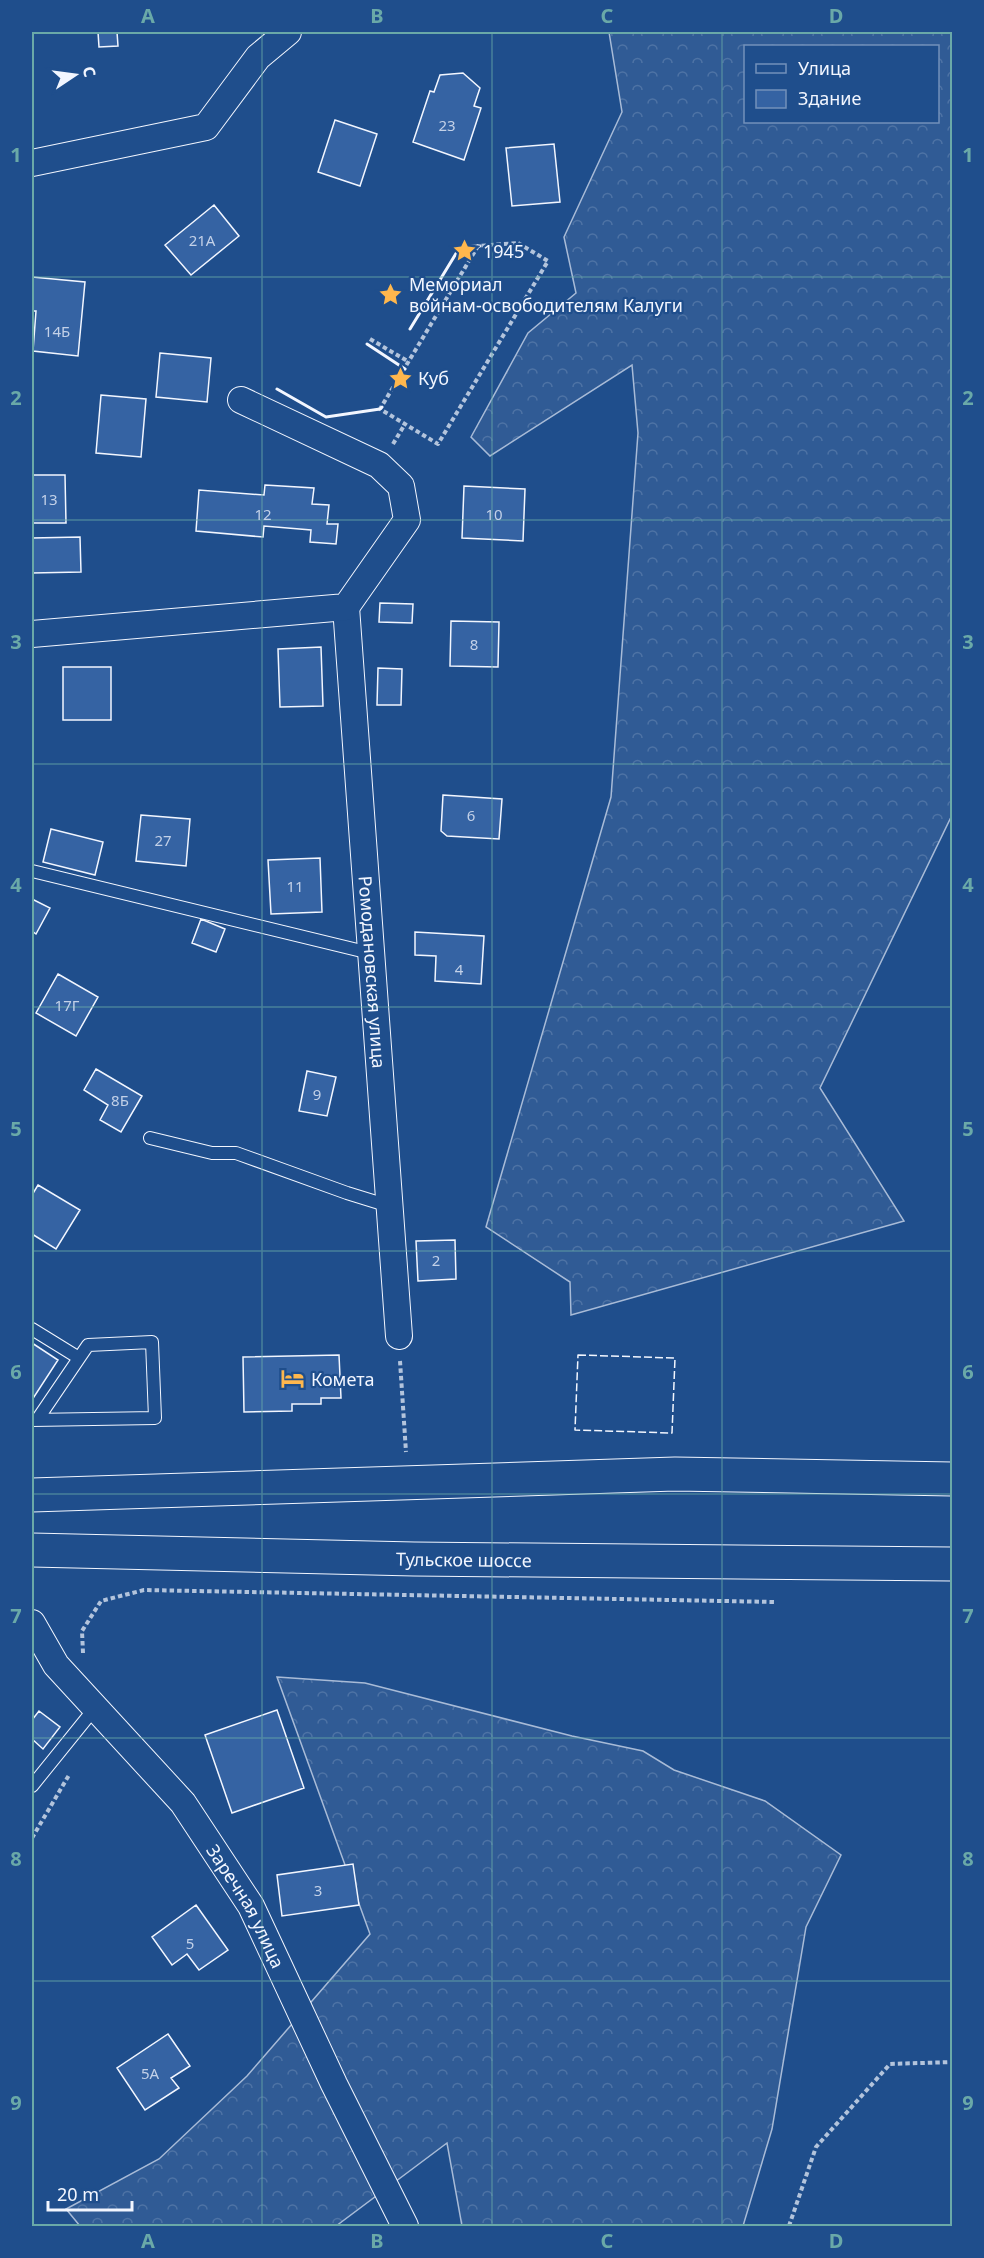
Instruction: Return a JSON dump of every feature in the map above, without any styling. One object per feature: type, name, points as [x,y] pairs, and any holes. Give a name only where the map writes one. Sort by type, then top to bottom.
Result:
[{"type":"main road","points":[[32,1495],[675,1474],[952,1479]]},
{"type":"main road","name":"Тульское шоссе","points":[[32,1550],[414,1559],[952,1564]]},
{"type":"street","points":[[32,163],[206,127],[258,57],[288,32]]},
{"type":"street","points":[[32,634],[346,607],[407,520],[401,486],[379,465],[241,400]]},
{"type":"street","name":"Ромодановская улица","points":[[346,607],[399,1336]]},
{"type":"street","name":"Заречная улица","points":[[32,1623],[56,1665],[183,1803],[251,1906],[334,2084],[405,2226]]},
{"type":"lane","points":[[32,871],[370,953]]},
{"type":"lane","points":[[150,1138],[212,1153],[236,1153],[389,1206]]},
{"type":"lane","points":[[32,1329],[79,1358]]},
{"type":"lane","points":[[152,1342],[155,1418],[34,1420],[88,1345],[152,1342]]},
{"type":"lane","points":[[32,1786],[95,1708]]},
{"type":"path","points":[[518,243],[548,261],[438,444],[381,409],[409,362],[478,246],[518,243]]},
{"type":"path","points":[[370,339],[409,362]]},
{"type":"path","points":[[399,1336],[406,1456]]},
{"type":"path","points":[[84,1659],[82,1631],[100,1601],[144,1590],[776,1602]]},
{"type":"path","points":[[32,1838],[74,1767]]},
{"type":"path","points":[[789,2226],[816,2146],[890,2064],[952,2062]]},
{"type":"green space","points":[[609,32],[952,32],[952,815],[820,1088],[904,1221],[571,1315],[570,1282],[486,1227],[611,797],[638,433],[632,365],[490,456],[471,437],[528,333],[576,293],[564,237],[622,112]]},
{"type":"green space","points":[[277,1677],[365,1683],[572,1736],[643,1751],[674,1770],[765,1801],[841,1855],[806,1927],[772,2129],[743,2226],[462,2226],[447,2143],[336,2226],[80,2226],[66,2209],[159,2159],[247,2076],[370,1934]]},
{"type":"building","points":[[98,32],[117,32],[118,46],[99,47]]},
{"type":"building","points":[[463,73],[480,88],[474,106],[481,108],[464,160],[413,142],[430,91],[434,92],[440,75]]},
{"type":"building","points":[[335,120],[377,134],[360,186],[318,172]]},
{"type":"building","points":[[554,144],[560,202],[512,206],[506,148]]},
{"type":"building","points":[[214,205],[239,236],[191,275],[165,245]]},
{"type":"building","points":[[32,277],[85,282],[78,356],[33,351],[36,311],[32,311]]},
{"type":"building","points":[[160,353],[211,358],[207,402],[156,397]]},
{"type":"building","points":[[101,395],[146,399],[141,457],[96,453]]},
{"type":"building","points":[[32,475],[65,475],[66,523],[32,523]]},
{"type":"building","points":[[265,485],[314,488],[312,504],[329,505],[327,524],[338,524],[336,544],[310,542],[311,530],[264,526],[263,537],[196,531],[199,490],[264,495]]},
{"type":"building","points":[[464,486],[525,489],[523,541],[462,538]]},
{"type":"building","points":[[80,537],[81,572],[32,573],[32,538]]},
{"type":"building","points":[[380,603],[413,604],[412,623],[379,622]]},
{"type":"building","points":[[451,621],[499,622],[498,667],[450,666]]},
{"type":"building","points":[[321,647],[323,706],[280,707],[278,649]]},
{"type":"building","points":[[63,667],[111,667],[111,720],[63,720]]},
{"type":"building","points":[[378,668],[402,669],[401,705],[377,705]]},
{"type":"building","points":[[443,795],[502,799],[499,839],[447,836],[441,831]]},
{"type":"building","points":[[141,815],[190,819],[186,866],[136,861]]},
{"type":"building","points":[[51,829],[103,842],[95,875],[43,862]]},
{"type":"building","points":[[320,858],[322,912],[271,914],[268,860]]},
{"type":"building","points":[[32,899],[50,908],[36,934],[32,931]]},
{"type":"building","points":[[201,919],[225,929],[216,952],[192,943]]},
{"type":"building","points":[[415,932],[484,936],[481,984],[435,981],[436,956],[415,955]]},
{"type":"building","points":[[58,974],[98,997],[76,1036],[36,1013]]},
{"type":"building","points":[[96,1069],[142,1096],[121,1132],[100,1120],[108,1105],[84,1090]]},
{"type":"building","points":[[307,1071],[336,1077],[327,1116],[299,1111]]},
{"type":"building","points":[[38,1185],[80,1210],[56,1249],[32,1234],[32,1195]]},
{"type":"building","points":[[455,1240],[456,1279],[418,1281],[416,1241]]},
{"type":"building","points":[[32,1343],[58,1360],[32,1400]]},
{"type":"building","points":[[339,1355],[341,1398],[321,1398],[321,1404],[292,1404],[292,1411],[244,1412],[243,1357]]},
{"type":"building","points":[[277,1710],[304,1788],[232,1813],[205,1735]]},
{"type":"building","points":[[39,1711],[60,1727],[43,1749],[32,1739],[32,1720]]},
{"type":"building","points":[[353,1864],[359,1905],[282,1916],[277,1875]]},
{"type":"building","points":[[196,1905],[228,1950],[199,1970],[187,1954],[172,1965],[152,1937]]},
{"type":"building","points":[[168,2034],[190,2066],[171,2078],[179,2088],[145,2110],[117,2068]]},
{"type":"fence","points":[[578,1355],[675,1358],[672,1433],[575,1430],[578,1355]]},
{"type":"wall","points":[[410,329],[460,247],[480,246]]},
{"type":"wall","points":[[367,344],[405,369]]},
{"type":"wall","points":[[277,389],[326,417],[382,407]]},
{"type":"place","name":"1945","points":[[465,251]]},
{"type":"place","name":"Мемориал войнам-освободителям Калуги","points":[[391,294]]},
{"type":"place","name":"Куб","points":[[400,378]]},
{"type":"place","name":"Комета","points":[[293,1379]]}]
